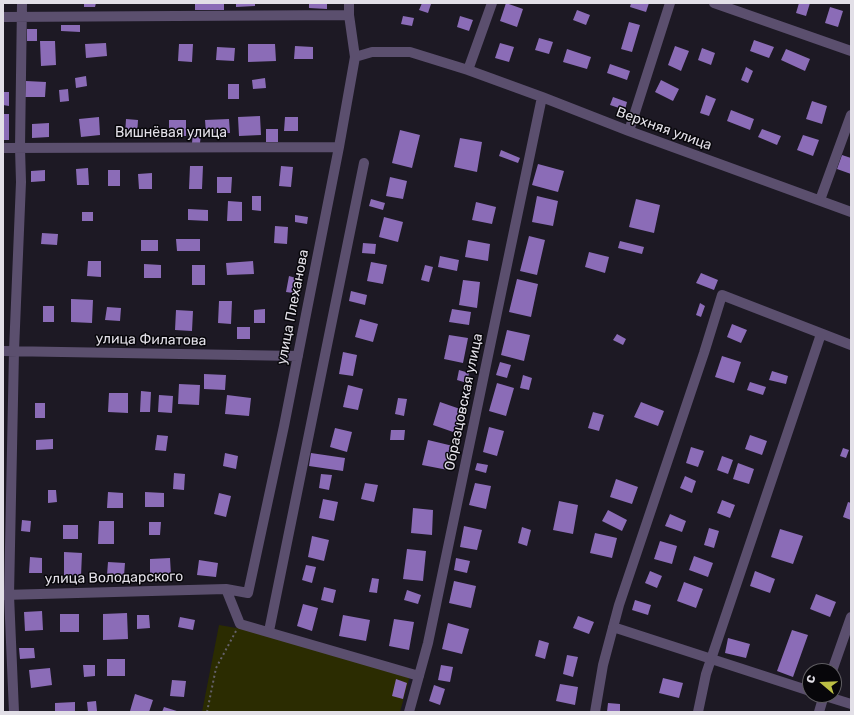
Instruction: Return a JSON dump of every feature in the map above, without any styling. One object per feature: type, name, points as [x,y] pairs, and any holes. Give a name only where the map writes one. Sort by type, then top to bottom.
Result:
[{"type":"street","points":[[14,712],[6,595],[21,182],[22,3]]},
{"type":"street","name":"улица Плеханова","points":[[226,589],[248,593],[298,356],[340,147],[355,57],[349,15],[349,3]]},
{"type":"street","points":[[468,70],[492,3]]},
{"type":"street","points":[[629,131],[670,3]]},
{"type":"street","points":[[714,3],[851,51]]},
{"type":"street","points":[[3,17],[349,15]]},
{"type":"street","name":"Верхняя улица","points":[[355,57],[372,52],[410,52],[468,70],[629,131],[851,212]]},
{"type":"street","name":"Образцовская улица","points":[[409,712],[428,643],[542,97]]},
{"type":"street","points":[[820,200],[851,115]]},
{"type":"street","name":"Вишнёвая улица","points":[[3,148],[340,147]]},
{"type":"street","points":[[270,631],[364,163]]},
{"type":"street","points":[[595,712],[603,665],[619,605],[704,353],[722,295],[851,345]]},
{"type":"street","points":[[698,712],[706,674],[821,334]]},
{"type":"street","name":"улица Филатова","points":[[3,351],[298,356]]},
{"type":"street","points":[[226,589],[240,624],[270,631],[419,676]]},
{"type":"street","name":"улица Володарского","points":[[6,595],[226,589]]},
{"type":"street","points":[[835,663],[851,617]]},
{"type":"street","points":[[613,627],[802,688]]},
{"type":"path","points":[[207,712],[216,668],[240,624]]},
{"type":"shaded area","points":[[219,625],[272,634],[411,672],[400,712],[202,712]]},
{"type":"building","points":[[84,3],[96,3],[95,7],[84,7]]},
{"type":"building","points":[[195,3],[224,3],[224,10],[195,10]]},
{"type":"building","points":[[236,3],[255,3],[255,6],[236,7]]},
{"type":"building","points":[[309,3],[327,3],[327,9],[309,8]]},
{"type":"building","points":[[422,3],[431,4],[428,13],[419,10]]},
{"type":"building","points":[[506,3],[523,9],[517,27],[500,21]]},
{"type":"building","points":[[631,3],[649,3],[646,12],[630,7]]},
{"type":"building","points":[[799,3],[810,3],[806,16],[796,13]]},
{"type":"building","points":[[830,7],[843,11],[838,27],[825,23]]},
{"type":"building","points":[[577,10],[590,15],[586,25],[573,20]]},
{"type":"building","points":[[403,16],[414,18],[412,26],[401,24]]},
{"type":"building","points":[[460,16],[473,20],[469,31],[457,27]]},
{"type":"building","points":[[629,22],[640,25],[632,52],[621,49]]},
{"type":"building","points":[[61,25],[80,25],[80,32],[61,31]]},
{"type":"building","points":[[27,29],[37,29],[37,41],[27,41]]},
{"type":"building","points":[[539,38],[553,42],[549,54],[535,50]]},
{"type":"building","points":[[754,40],[774,47],[769,58],[750,51]]},
{"type":"building","points":[[40,41],[55,41],[56,65],[41,66]]},
{"type":"building","points":[[106,43],[107,56],[86,58],[85,44]]},
{"type":"building","points":[[500,43],[514,47],[509,62],[495,58]]},
{"type":"building","points":[[179,44],[193,44],[192,62],[178,61]]},
{"type":"building","points":[[248,44],[275,44],[276,61],[248,62]]},
{"type":"building","points":[[295,46],[313,47],[313,59],[294,59]]},
{"type":"building","points":[[675,46],[689,51],[681,71],[668,65]]},
{"type":"building","points":[[217,47],[235,48],[234,61],[216,60]]},
{"type":"building","points":[[702,48],[715,53],[711,65],[698,60]]},
{"type":"building","points":[[567,49],[591,57],[587,69],[563,62]]},
{"type":"building","points":[[786,49],[810,59],[805,71],[781,60]]},
{"type":"building","points":[[610,64],[630,71],[627,80],[607,73]]},
{"type":"building","points":[[746,67],[753,71],[748,83],[741,80]]},
{"type":"building","points":[[86,76],[87,86],[76,88],[75,78]]},
{"type":"building","points":[[265,78],[266,88],[253,89],[252,80]]},
{"type":"building","points":[[661,80],[679,89],[673,101],[655,92]]},
{"type":"building","points":[[26,81],[46,82],[45,97],[25,97]]},
{"type":"building","points":[[228,84],[239,84],[239,99],[228,99]]},
{"type":"building","points":[[68,89],[69,101],[60,102],[59,90]]},
{"type":"building","points":[[3,92],[9,92],[9,106],[3,105]]},
{"type":"building","points":[[706,95],[716,99],[709,116],[700,113]]},
{"type":"building","points":[[613,97],[627,102],[625,110],[610,105]]},
{"type":"building","points":[[812,101],[827,106],[822,124],[806,119]]},
{"type":"building","points":[[731,110],[754,119],[750,130],[727,121]]},
{"type":"building","points":[[3,114],[9,114],[9,140],[3,140]]},
{"type":"building","points":[[260,116],[261,135],[239,136],[238,117]]},
{"type":"building","points":[[99,117],[100,135],[81,137],[79,119]]},
{"type":"building","points":[[285,117],[298,117],[298,131],[284,131]]},
{"type":"building","points":[[126,119],[138,120],[137,136],[125,135]]},
{"type":"building","points":[[229,119],[230,133],[206,133],[205,120]]},
{"type":"building","points":[[169,120],[186,120],[186,136],[169,136]]},
{"type":"building","points":[[49,123],[49,137],[32,138],[32,124]]},
{"type":"building","points":[[266,129],[278,129],[278,142],[266,142]]},
{"type":"building","points":[[762,129],[781,136],[777,145],[758,137]]},
{"type":"building","points":[[400,130],[420,135],[412,168],[392,163]]},
{"type":"building","points":[[193,133],[201,134],[200,143],[192,143]]},
{"type":"building","points":[[803,135],[819,140],[813,156],[797,150]]},
{"type":"building","points":[[460,138],[482,142],[477,172],[454,167]]},
{"type":"building","points":[[501,150],[520,158],[518,163],[499,156]]},
{"type":"building","points":[[842,155],[851,158],[851,174],[837,169]]},
{"type":"building","points":[[538,164],[564,171],[558,192],[532,185]]},
{"type":"building","points":[[190,166],[203,166],[202,189],[189,189]]},
{"type":"building","points":[[281,166],[293,167],[291,187],[279,186]]},
{"type":"building","points":[[88,168],[89,185],[77,185],[76,169]]},
{"type":"building","points":[[45,170],[45,181],[31,182],[31,171]]},
{"type":"building","points":[[108,170],[120,170],[120,186],[108,186]]},
{"type":"building","points":[[152,173],[152,189],[139,189],[138,174]]},
{"type":"building","points":[[217,177],[232,177],[231,193],[217,193]]},
{"type":"building","points":[[390,177],[407,181],[403,199],[386,196]]},
{"type":"building","points":[[252,196],[261,196],[261,211],[252,210]]},
{"type":"building","points":[[537,196],[558,201],[553,226],[532,222]]},
{"type":"building","points":[[371,199],[385,203],[383,210],[369,206]]},
{"type":"building","points":[[636,199],[660,205],[654,233],[629,227]]},
{"type":"building","points":[[228,201],[242,202],[242,221],[227,221]]},
{"type":"building","points":[[476,202],[496,207],[492,224],[472,220]]},
{"type":"building","points":[[188,209],[208,210],[208,221],[188,220]]},
{"type":"building","points":[[82,212],[93,212],[93,221],[82,221]]},
{"type":"building","points":[[295,215],[308,217],[307,224],[295,222]]},
{"type":"building","points":[[384,217],[403,222],[398,242],[379,237]]},
{"type":"building","points":[[275,226],[288,227],[287,244],[274,243]]},
{"type":"building","points":[[42,233],[58,234],[57,245],[41,244]]},
{"type":"building","points":[[529,236],[545,240],[537,275],[520,271]]},
{"type":"building","points":[[176,239],[200,239],[200,251],[177,251]]},
{"type":"building","points":[[141,240],[158,240],[158,251],[141,251]]},
{"type":"building","points":[[468,240],[490,244],[488,261],[465,257]]},
{"type":"building","points":[[620,241],[644,247],[642,254],[618,248]]},
{"type":"building","points":[[363,243],[376,244],[375,254],[362,253]]},
{"type":"building","points":[[589,252],[609,257],[605,273],[585,267]]},
{"type":"building","points":[[440,256],[459,260],[457,271],[438,267]]},
{"type":"building","points":[[88,261],[101,261],[101,277],[87,276]]},
{"type":"building","points":[[253,261],[254,274],[227,275],[226,263]]},
{"type":"building","points":[[371,262],[387,265],[383,284],[367,281]]},
{"type":"building","points":[[144,264],[161,265],[161,278],[144,278]]},
{"type":"building","points":[[192,265],[205,265],[205,285],[192,285]]},
{"type":"building","points":[[425,265],[433,267],[429,282],[421,280]]},
{"type":"building","points":[[701,273],[718,280],[714,290],[696,283]]},
{"type":"building","points":[[289,276],[296,278],[293,293],[286,292]]},
{"type":"building","points":[[517,279],[538,284],[531,317],[509,312]]},
{"type":"building","points":[[463,280],[480,282],[477,308],[459,305]]},
{"type":"building","points":[[351,291],[367,295],[365,305],[349,301]]},
{"type":"building","points":[[71,299],[93,300],[92,323],[71,322]]},
{"type":"building","points":[[219,301],[232,301],[231,324],[218,323]]},
{"type":"building","points":[[700,303],[705,306],[701,317],[696,315]]},
{"type":"building","points":[[43,306],[54,306],[54,322],[43,322]]},
{"type":"building","points":[[107,307],[121,308],[120,321],[105,320]]},
{"type":"building","points":[[265,309],[265,323],[254,323],[254,310]]},
{"type":"building","points":[[452,309],[471,312],[469,325],[449,322]]},
{"type":"building","points":[[176,310],[193,311],[192,331],[175,330]]},
{"type":"building","points":[[360,319],[378,324],[373,342],[355,337]]},
{"type":"building","points":[[732,324],[747,330],[741,343],[727,337]]},
{"type":"building","points":[[237,327],[250,327],[250,339],[237,339]]},
{"type":"building","points":[[507,330],[530,335],[524,361],[501,355]]},
{"type":"building","points":[[617,334],[626,339],[623,345],[613,340]]},
{"type":"building","points":[[449,335],[468,338],[463,363],[444,359]]},
{"type":"building","points":[[343,352],[357,355],[353,376],[339,374]]},
{"type":"building","points":[[722,356],[741,362],[734,383],[715,377]]},
{"type":"building","points":[[500,362],[511,365],[507,378],[496,375]]},
{"type":"building","points":[[459,370],[469,373],[467,383],[457,380]]},
{"type":"building","points":[[772,371],[788,376],[786,384],[769,380]]},
{"type":"building","points":[[204,374],[226,375],[225,390],[204,389]]},
{"type":"building","points":[[523,375],[532,378],[529,390],[520,388]]},
{"type":"building","points":[[750,382],[766,387],[763,395],[747,390]]},
{"type":"building","points":[[497,383],[514,388],[506,416],[489,411]]},
{"type":"building","points":[[179,384],[200,385],[199,405],[178,404]]},
{"type":"building","points":[[348,385],[363,389],[358,410],[343,407]]},
{"type":"building","points":[[141,391],[151,392],[150,412],[140,412]]},
{"type":"building","points":[[109,393],[128,393],[128,413],[108,412]]},
{"type":"building","points":[[159,395],[173,396],[172,413],[158,412]]},
{"type":"building","points":[[227,395],[251,398],[249,416],[225,414]]},
{"type":"building","points":[[398,398],[407,399],[404,416],[395,414]]},
{"type":"building","points":[[440,402],[463,410],[456,433],[433,425]]},
{"type":"building","points":[[641,402],[664,411],[658,426],[634,417]]},
{"type":"building","points":[[35,403],[45,403],[45,418],[35,418]]},
{"type":"building","points":[[593,412],[604,415],[599,431],[588,428]]},
{"type":"building","points":[[489,427],[504,431],[497,456],[483,452]]},
{"type":"building","points":[[335,428],[352,432],[347,452],[330,447]]},
{"type":"building","points":[[391,430],[405,430],[404,440],[390,440]]},
{"type":"building","points":[[157,435],[168,436],[166,451],[155,450]]},
{"type":"building","points":[[750,435],[767,441],[762,455],[745,449]]},
{"type":"building","points":[[53,439],[53,449],[36,450],[36,440]]},
{"type":"building","points":[[428,440],[453,446],[448,470],[422,465]]},
{"type":"building","points":[[691,447],[704,451],[698,467],[686,463]]},
{"type":"building","points":[[843,448],[849,450],[846,458],[840,456]]},
{"type":"building","points":[[225,453],[238,456],[236,469],[223,466]]},
{"type":"building","points":[[311,453],[345,458],[343,471],[309,466]]},
{"type":"building","points":[[722,456],[733,460],[728,474],[717,470]]},
{"type":"building","points":[[477,463],[488,465],[486,473],[475,470]]},
{"type":"building","points":[[738,463],[754,469],[749,484],[733,479]]},
{"type":"building","points":[[174,473],[185,474],[184,490],[173,489]]},
{"type":"building","points":[[321,474],[332,475],[329,490],[319,488]]},
{"type":"building","points":[[685,476],[696,481],[692,493],[680,488]]},
{"type":"building","points":[[616,479],[638,487],[632,504],[610,497]]},
{"type":"building","points":[[365,483],[378,485],[374,502],[361,499]]},
{"type":"building","points":[[475,483],[491,486],[486,509],[469,505]]},
{"type":"building","points":[[48,490],[56,490],[57,502],[48,503]]},
{"type":"building","points":[[108,492],[123,493],[123,508],[107,508]]},
{"type":"building","points":[[145,492],[164,493],[164,507],[145,507]]},
{"type":"building","points":[[219,493],[231,496],[226,517],[214,514]]},
{"type":"building","points":[[323,499],[338,502],[334,521],[319,518]]},
{"type":"building","points":[[722,500],[735,505],[730,518],[717,513]]},
{"type":"building","points":[[559,501],[578,505],[573,534],[553,530]]},
{"type":"building","points":[[848,502],[851,503],[851,520],[843,517]]},
{"type":"building","points":[[413,508],[433,510],[432,535],[411,533]]},
{"type":"building","points":[[608,510],[627,520],[622,531],[602,521]]},
{"type":"building","points":[[670,514],[686,521],[682,532],[665,526]]},
{"type":"building","points":[[22,520],[31,521],[30,532],[21,531]]},
{"type":"building","points":[[99,521],[114,521],[114,544],[98,544]]},
{"type":"building","points":[[149,522],[161,522],[160,535],[149,535]]},
{"type":"building","points":[[63,525],[78,525],[78,539],[63,539]]},
{"type":"building","points":[[464,526],[482,530],[477,550],[460,547]]},
{"type":"building","points":[[522,527],[531,530],[527,546],[518,543]]},
{"type":"building","points":[[709,528],[719,531],[714,548],[704,545]]},
{"type":"building","points":[[780,529],[803,536],[793,564],[771,557]]},
{"type":"building","points":[[595,533],[617,538],[612,558],[590,553]]},
{"type":"building","points":[[312,536],[329,540],[324,561],[308,557]]},
{"type":"building","points":[[660,541],[677,546],[672,564],[654,559]]},
{"type":"building","points":[[407,549],[426,551],[423,581],[403,579]]},
{"type":"building","points":[[64,552],[82,553],[81,576],[64,575]]},
{"type":"building","points":[[694,556],[713,563],[708,577],[689,570]]},
{"type":"building","points":[[30,557],[42,558],[42,573],[29,573]]},
{"type":"building","points":[[170,558],[171,575],[150,575],[150,559]]},
{"type":"building","points":[[456,558],[470,561],[467,573],[454,570]]},
{"type":"building","points":[[199,560],[218,563],[216,577],[197,575]]},
{"type":"building","points":[[108,562],[125,563],[124,576],[107,575]]},
{"type":"building","points":[[306,565],[316,567],[312,583],[302,580]]},
{"type":"building","points":[[650,571],[662,576],[657,588],[645,583]]},
{"type":"building","points":[[755,571],[775,579],[770,593],[750,586]]},
{"type":"building","points":[[372,578],[379,579],[377,593],[369,592]]},
{"type":"building","points":[[454,581],[476,586],[471,608],[449,603]]},
{"type":"building","points":[[684,582],[703,589],[696,608],[677,601]]},
{"type":"building","points":[[324,587],[336,590],[333,603],[321,600]]},
{"type":"building","points":[[407,590],[421,595],[418,604],[404,600]]},
{"type":"building","points":[[816,594],[836,602],[830,617],[810,609]]},
{"type":"building","points":[[635,600],[651,605],[648,615],[632,610]]},
{"type":"building","points":[[303,604],[318,608],[312,631],[297,626]]},
{"type":"building","points":[[42,611],[43,630],[25,631],[24,612]]},
{"type":"building","points":[[127,613],[128,639],[103,640],[103,614]]},
{"type":"building","points":[[60,614],[79,614],[79,632],[60,632]]},
{"type":"building","points":[[137,615],[149,615],[150,628],[137,629]]},
{"type":"building","points":[[343,615],[370,620],[366,641],[339,636]]},
{"type":"building","points":[[578,616],[594,622],[589,634],[573,628]]},
{"type":"building","points":[[180,617],[195,620],[193,630],[178,627]]},
{"type":"building","points":[[394,619],[414,622],[409,650],[389,646]]},
{"type":"building","points":[[448,623],[469,629],[462,654],[442,649]]},
{"type":"building","points":[[792,630],[808,635],[793,677],[777,671]]},
{"type":"building","points":[[728,638],[750,644],[746,658],[725,653]]},
{"type":"building","points":[[539,640],[549,643],[545,659],[535,656]]},
{"type":"building","points":[[19,648],[34,648],[35,658],[20,659]]},
{"type":"building","points":[[567,655],[578,657],[573,677],[563,674]]},
{"type":"building","points":[[107,659],[125,659],[125,676],[107,676]]},
{"type":"building","points":[[83,665],[95,665],[95,676],[84,677]]},
{"type":"building","points":[[441,665],[453,667],[450,682],[438,680]]},
{"type":"building","points":[[50,668],[52,685],[31,688],[29,670]]},
{"type":"building","points":[[663,678],[683,683],[679,698],[659,693]]},
{"type":"building","points":[[396,679],[407,683],[403,699],[392,696]]},
{"type":"building","points":[[172,680],[186,681],[184,697],[170,696]]},
{"type":"building","points":[[560,684],[578,687],[575,705],[556,701]]},
{"type":"building","points":[[434,685],[445,689],[440,705],[429,701]]},
{"type":"building","points":[[135,694],[153,700],[149,712],[130,711]]},
{"type":"building","points":[[96,701],[97,711],[88,712],[87,702]]},
{"type":"building","points":[[75,702],[75,712],[55,712],[55,703]]},
{"type":"building","points":[[608,703],[620,704],[620,712],[607,712]]},
{"type":"building","points":[[164,707],[180,712],[162,712]]}]
